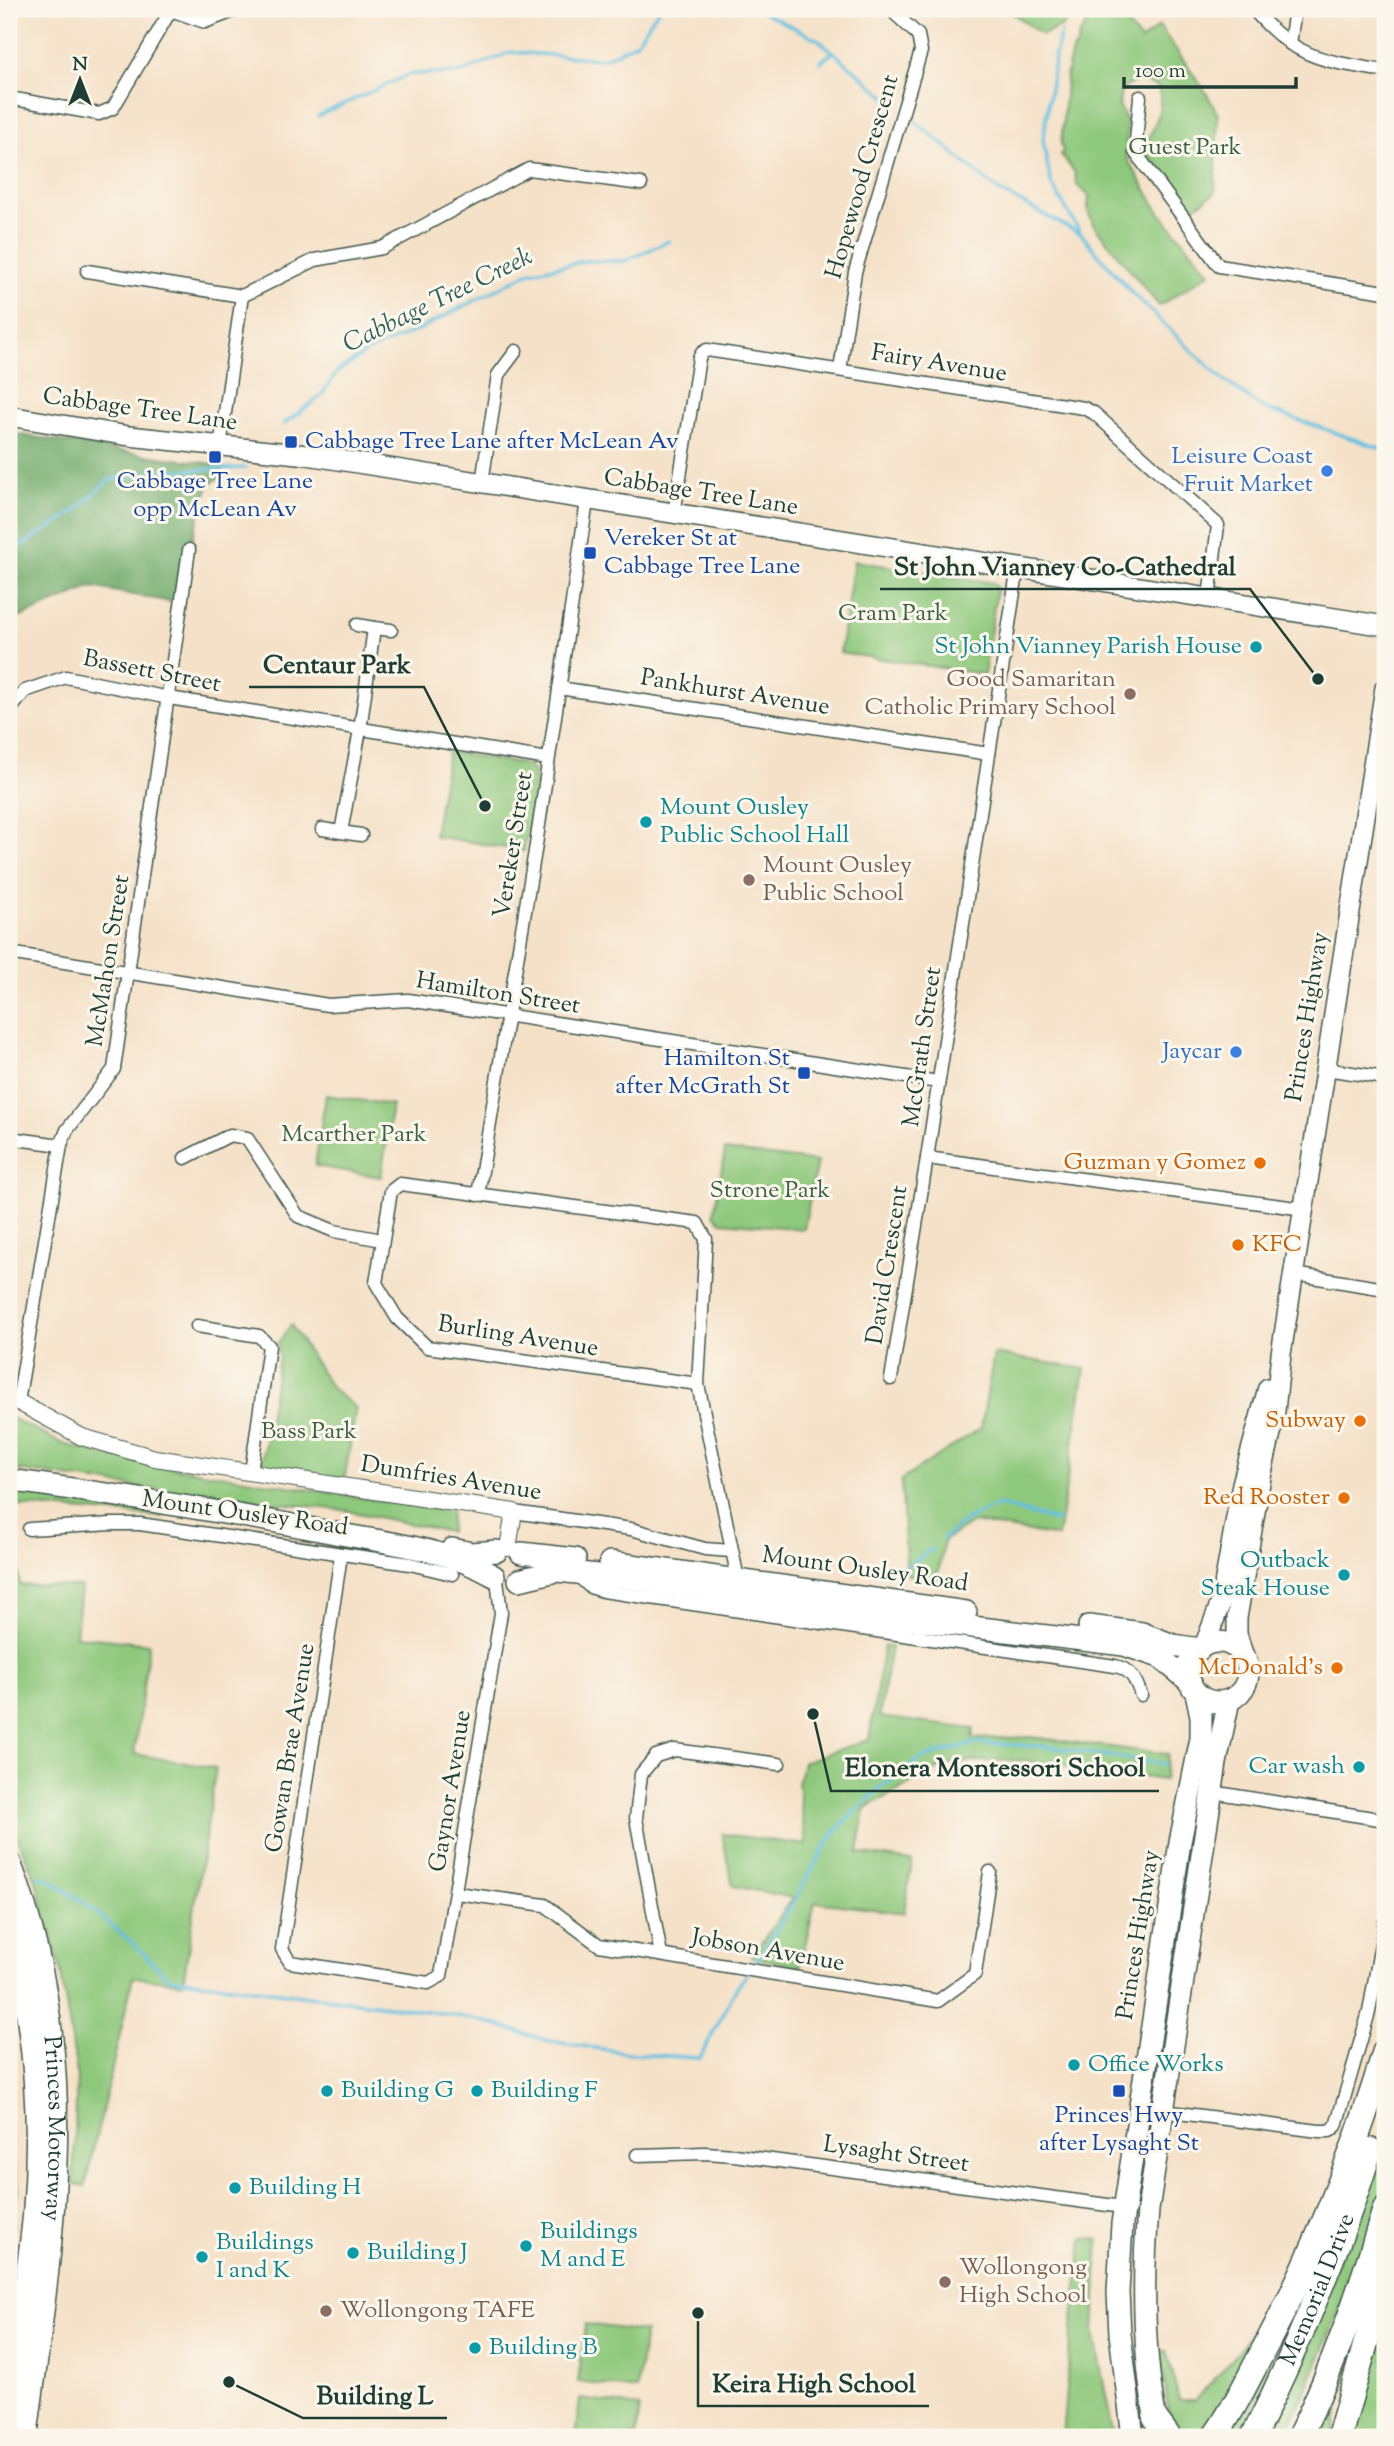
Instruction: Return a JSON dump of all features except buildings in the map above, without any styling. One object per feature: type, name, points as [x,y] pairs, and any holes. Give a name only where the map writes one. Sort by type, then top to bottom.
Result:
[{"type":"highway","name":"Princes Motorway","points":[[9,1864],[23,1900],[43,1979],[52,2036],[55,2084],[56,2178],[52,2232],[25,2437]]},
{"type":"highway","name":"Princes Motorway","points":[[9,1921],[27,1998],[34,2052],[38,2151],[34,2217],[9,2411]]},
{"type":"highway","points":[[1214,2437],[1234,2406],[1289,2303],[1311,2255],[1350,2160],[1385,2051]]},
{"type":"highway","name":"Memorial Drive","points":[[1253,2437],[1283,2377],[1333,2259],[1385,2100]]},
{"type":"highway","name":"Memorial Drive","points":[[1298,2437],[1332,2362],[1385,2209]]},
{"type":"highway","points":[[1339,2437],[1385,2276]]},
{"type":"main road","name":"Cabbage Tree Lane","points":[[9,416],[129,436],[307,455],[1385,626]]},
{"type":"main road","name":"Princes Highway","points":[[1243,1654],[1237,1634],[1237,1618],[1261,1477],[1274,1420],[1281,1354],[1383,722],[1385,688]]},
{"type":"main road","name":"Princes Highway","points":[[1202,1646],[1221,1602],[1248,1461],[1269,1383],[1281,1354]]},
{"type":"main road","name":"Mount Ousley Road","points":[[9,1480],[264,1518],[408,1546],[506,1579],[547,1572],[621,1577],[871,1615],[1061,1636],[1142,1649],[1169,1663],[1194,1688]]},
{"type":"main road","name":"Mount Ousley Road","points":[[264,1518],[357,1526],[465,1552],[509,1551],[629,1564],[872,1600],[1133,1631],[1173,1645],[1202,1646]]},
{"type":"main road","points":[[509,1551],[526,1567],[506,1579],[491,1561],[509,1551]]},
{"type":"main road","points":[[1227,1643],[1243,1654],[1248,1679],[1244,1688],[1229,1700],[1212,1701],[1194,1688],[1189,1664],[1202,1646],[1227,1643]]},
{"type":"main road","name":"Princes Highway","points":[[1133,2437],[1120,2334],[1119,2252],[1123,2207],[1180,1842],[1201,1738],[1201,1716],[1194,1688]]},
{"type":"main road","name":"Princes Highway","points":[[1161,2431],[1148,2365],[1144,2297],[1148,2210],[1212,1792],[1229,1700]]},
{"type":"main road","points":[[1142,2083],[1164,2103]]},
{"type":"street","points":[[9,98],[99,114],[113,108],[170,10],[205,22],[239,9]]},
{"type":"street","name":"Hopewood Crescent","points":[[840,370],[855,272],[921,51],[918,35],[890,9]]},
{"type":"street","points":[[1254,9],[1290,44],[1306,54],[1385,71]]},
{"type":"street","points":[[1290,44],[1295,9]]},
{"type":"street","points":[[1140,97],[1135,152],[1219,266],[1385,292]]},
{"type":"street","points":[[87,271],[242,296],[314,260],[382,248],[529,169],[641,184]]},
{"type":"street","points":[[220,447],[242,296]]},
{"type":"street","points":[[482,483],[498,375],[516,351]]},
{"type":"street","name":"Fairy Avenue","points":[[674,514],[702,353],[707,351],[840,370],[1089,410],[1218,525],[1209,598]]},
{"type":"street","name":"Vereker Street","points":[[478,1195],[536,845],[587,501]]},
{"type":"street","name":"McMahon Street","points":[[13,1400],[61,1145],[67,1130],[114,1069],[189,550]]},
{"type":"street","name":"McGrath Street","points":[[1018,566],[928,1158],[1304,1209]]},
{"type":"street","points":[[357,625],[391,631]]},
{"type":"street","points":[[341,832],[360,730],[374,628]]},
{"type":"street","name":"Bassett Street","points":[[9,711],[25,691],[66,677],[169,698],[548,759]]},
{"type":"street","name":"Pankhurst Avenue","points":[[559,688],[989,754]]},
{"type":"street","points":[[322,829],[361,835]]},
{"type":"street","name":"Hamilton Street","points":[[9,953],[328,1005],[408,1000],[938,1082]]},
{"type":"street","points":[[1326,1069],[1385,1078]]},
{"type":"street","points":[[185,1158],[230,1135],[247,1138],[298,1216],[334,1231],[382,1240]]},
{"type":"street","points":[[9,1138],[61,1145]]},
{"type":"street","name":"David Crescent","points":[[891,1379],[928,1158]]},
{"type":"street","name":"Burling Avenue","points":[[400,1184],[697,1223],[706,1240],[698,1384],[427,1347],[397,1318],[376,1283],[382,1240],[391,1191],[400,1184]]},
{"type":"street","points":[[1294,1274],[1385,1289]]},
{"type":"street","points":[[197,1326],[260,1336],[269,1346],[251,1472]]},
{"type":"street","points":[[698,1384],[738,1579]]},
{"type":"street","name":"Dumfries Avenue","points":[[13,1400],[82,1437],[155,1458],[631,1529],[705,1549],[731,1551]]},
{"type":"street","points":[[509,1551],[514,1512]]},
{"type":"street","name":"Mount Ousley Road","points":[[29,1529],[140,1524],[410,1564],[452,1574]]},
{"type":"street","name":"Gowan Brae Avenue","points":[[341,1555],[282,1949],[289,1962],[428,1983],[441,1976]]},
{"type":"street","points":[[574,1573],[590,1587],[603,1591],[1121,1667],[1132,1675],[1141,1695]]},
{"type":"street","name":"Gaynor Avenue","points":[[441,1976],[501,1613],[507,1594],[506,1579]]},
{"type":"street","points":[[1040,1655],[1061,1636]]},
{"type":"street","points":[[661,1955],[636,1818],[641,1774],[656,1756],[675,1750],[779,1764]]},
{"type":"street","points":[[1212,1792],[1385,1820]]},
{"type":"street","name":"Jobson Avenue","points":[[456,1893],[545,1905],[600,1945],[938,2001],[975,1974],[990,1872]]},
{"type":"street","points":[[1164,2103],[1319,2131],[1330,2130],[1336,2126],[1369,2012],[1385,1921]]},
{"type":"street","name":"Lysaght Street","points":[[637,2155],[734,2155],[1148,2210]]},
{"type":"green space","points":[[1007,9],[1079,9],[1063,26],[1042,35]]},
{"type":"green space","name":"Guest Park","points":[[1081,9],[1115,9],[1141,41],[1159,26],[1206,92],[1218,115],[1215,193],[1193,208],[1143,149],[1159,111],[1158,87],[1139,79],[1121,90],[1119,105],[1127,122],[1126,157],[1160,213],[1210,273],[1159,306],[1093,224],[1088,211],[1089,196],[1077,185],[1074,171],[1061,155],[1067,70],[1073,49],[1087,23]]},
{"type":"green space","points":[[9,433],[222,465],[222,476],[209,484],[189,550],[182,604],[92,587],[9,624]]},
{"type":"green space","name":"Cram Park","points":[[854,561],[993,583],[997,588],[984,674],[840,653]]},
{"type":"green space","points":[[448,752],[528,765],[534,772],[535,781],[524,851],[434,836]]},
{"type":"green space","name":"Mcarther Park","points":[[326,1095],[392,1105],[381,1177],[315,1166]]},
{"type":"green space","name":"Strone Park","points":[[725,1150],[817,1162],[804,1229],[721,1222],[714,1214]]},
{"type":"green space","name":"Bass Park","points":[[291,1325],[333,1390],[356,1408],[344,1482],[261,1468],[279,1357],[277,1344]]},
{"type":"green space","points":[[994,1354],[1085,1369],[1058,1537],[973,1522],[944,1541],[937,1579],[907,1575],[901,1480],[981,1428]]},
{"type":"green space","points":[[9,1417],[63,1444],[120,1459],[451,1512],[450,1532],[343,1510],[159,1490],[9,1469]]},
{"type":"green space","points":[[9,1487],[164,1509],[163,1517],[9,1505]]},
{"type":"green space","points":[[9,1511],[20,1585],[81,1587],[76,1636],[149,1644],[134,1754],[216,1768],[183,1983],[133,1977],[85,2186],[73,2184],[77,2073],[60,1967],[35,1877],[9,1820]]},
{"type":"green space","points":[[884,1646],[891,1647],[879,1717],[974,1729],[972,1739],[1031,1737],[1168,1754],[1164,1780],[1022,1760],[947,1764],[865,1808],[858,1853],[912,1861],[904,1913],[815,1902],[800,1967],[751,1957],[793,1898],[733,1886],[722,1834],[806,1845],[798,1784],[803,1762],[869,1739]]},
{"type":"green space","points":[[1385,2123],[1385,2179],[1367,2242],[1285,2437],[1262,2437],[1358,2213]]},
{"type":"green space","points":[[9,2136],[18,2185],[9,2261]]},
{"type":"green space","points":[[1083,2238],[1099,2240],[1094,2333],[1114,2437],[1062,2437]]},
{"type":"green space","points":[[1293,2265],[1230,2392],[1213,2417],[1198,2432],[1183,2431],[1170,2422],[1160,2351],[1166,2351],[1179,2400],[1195,2400],[1238,2353]]},
{"type":"green space","points":[[1307,2275],[1254,2408],[1238,2437],[1221,2437]]},
{"type":"green space","points":[[1360,2320],[1333,2437],[1317,2437],[1322,2426]]},
{"type":"green space","points":[[586,2324],[645,2332],[637,2390],[578,2382]]},
{"type":"green space","points":[[1385,2329],[1385,2437],[1354,2437]]},
{"type":"green space","points":[[580,2399],[640,2407],[636,2437],[575,2437]]},
{"type":"waterway","points":[[318,116],[410,74],[460,73],[511,52],[603,59],[636,43],[659,9]]},
{"type":"waterway","points":[[757,9],[819,40],[891,101]]},
{"type":"waterway","name":"Cabbage Tree Creek","points":[[1061,33],[1055,55],[1043,141],[1051,183],[1081,234],[1133,294],[1188,347],[1224,380],[1261,407],[1385,450]]},
{"type":"waterway","name":"Cabbage Tree Creek","points":[[820,62],[832,53]]},
{"type":"waterway","points":[[916,122],[999,191],[1079,233]]},
{"type":"waterway","name":"Cabbage Tree Creek","points":[[284,424],[320,397],[338,371],[369,351],[420,329],[530,272],[586,261],[625,261],[669,241]]},
{"type":"waterway","name":"Cabbage Tree Creek","points":[[9,553],[73,513],[109,480],[160,471],[246,468]]},
{"type":"waterway","points":[[943,1539],[967,1519],[999,1505],[1057,1521]]},
{"type":"waterway","points":[[900,1571],[932,1549]]},
{"type":"waterway","points":[[753,1967],[834,1832],[880,1788],[922,1758],[975,1743],[1051,1747],[1164,1764]]},
{"type":"waterway","points":[[39,1876],[52,1881],[91,1908],[134,1944],[168,1978],[435,2012],[483,2021],[549,2041],[635,2054],[700,2058],[737,1987],[748,1973]]},
{"type":"place","name":"Cabbage Tree Lane after McLean Av","points":[[291,442]]},
{"type":"place","name":"Cabbage Tree Lane opp McLean Av","points":[[215,457]]},
{"type":"place","name":"Leisure Coast Fruit Market","points":[[1327,471]]},
{"type":"place","name":"Vereker St at Cabbage Tree Lane","points":[[590,553]]},
{"type":"place","name":"St John Vianney Parish House","points":[[1256,647]]},
{"type":"place","name":"St John Vianney Co-Cathedral","points":[[1318,679]]},
{"type":"place","name":"Good Samaritan Catholic Primary School","points":[[1130,694]]},
{"type":"place","name":"Centaur Park","points":[[485,806]]},
{"type":"place","name":"Mount Ousley Public School Hall","points":[[646,822]]},
{"type":"place","name":"Mount Ousley Public School","points":[[749,880]]},
{"type":"place","name":"Jaycar","points":[[1236,1052]]},
{"type":"place","name":"Hamilton St after McGrath St","points":[[804,1073]]},
{"type":"place","name":"Guzman y Gomez","points":[[1260,1163]]},
{"type":"place","name":"KFC","points":[[1238,1245]]},
{"type":"place","name":"Subway","points":[[1360,1421]]},
{"type":"place","name":"Red Rooster","points":[[1344,1498]]},
{"type":"place","name":"Outback Steak House","points":[[1344,1575]]},
{"type":"place","name":"McDonald's","points":[[1337,1668]]},
{"type":"place","name":"Elonera Montessori School","points":[[813,1714]]},
{"type":"place","name":"Car wash","points":[[1359,1767]]},
{"type":"place","name":"Office Works","points":[[1074,2065]]},
{"type":"place","name":"Building G","points":[[327,2091]]},
{"type":"place","name":"Building F","points":[[477,2091]]},
{"type":"place","name":"Princes Hwy after Lysaght St","points":[[1119,2091]]},
{"type":"place","name":"Building H","points":[[235,2188]]},
{"type":"place","name":"Buildings M and E","points":[[526,2246]]},
{"type":"place","name":"Building J","points":[[353,2253]]},
{"type":"place","name":"Buildings I and K","points":[[202,2257]]},
{"type":"place","name":"Wollongong High School","points":[[945,2282]]},
{"type":"place","name":"Wollongong TAFE","points":[[326,2311]]},
{"type":"place","name":"Keira High School","points":[[698,2313]]},
{"type":"place","name":"Building B","points":[[475,2348]]},
{"type":"place","name":"Building L","points":[[229,2382]]}]
